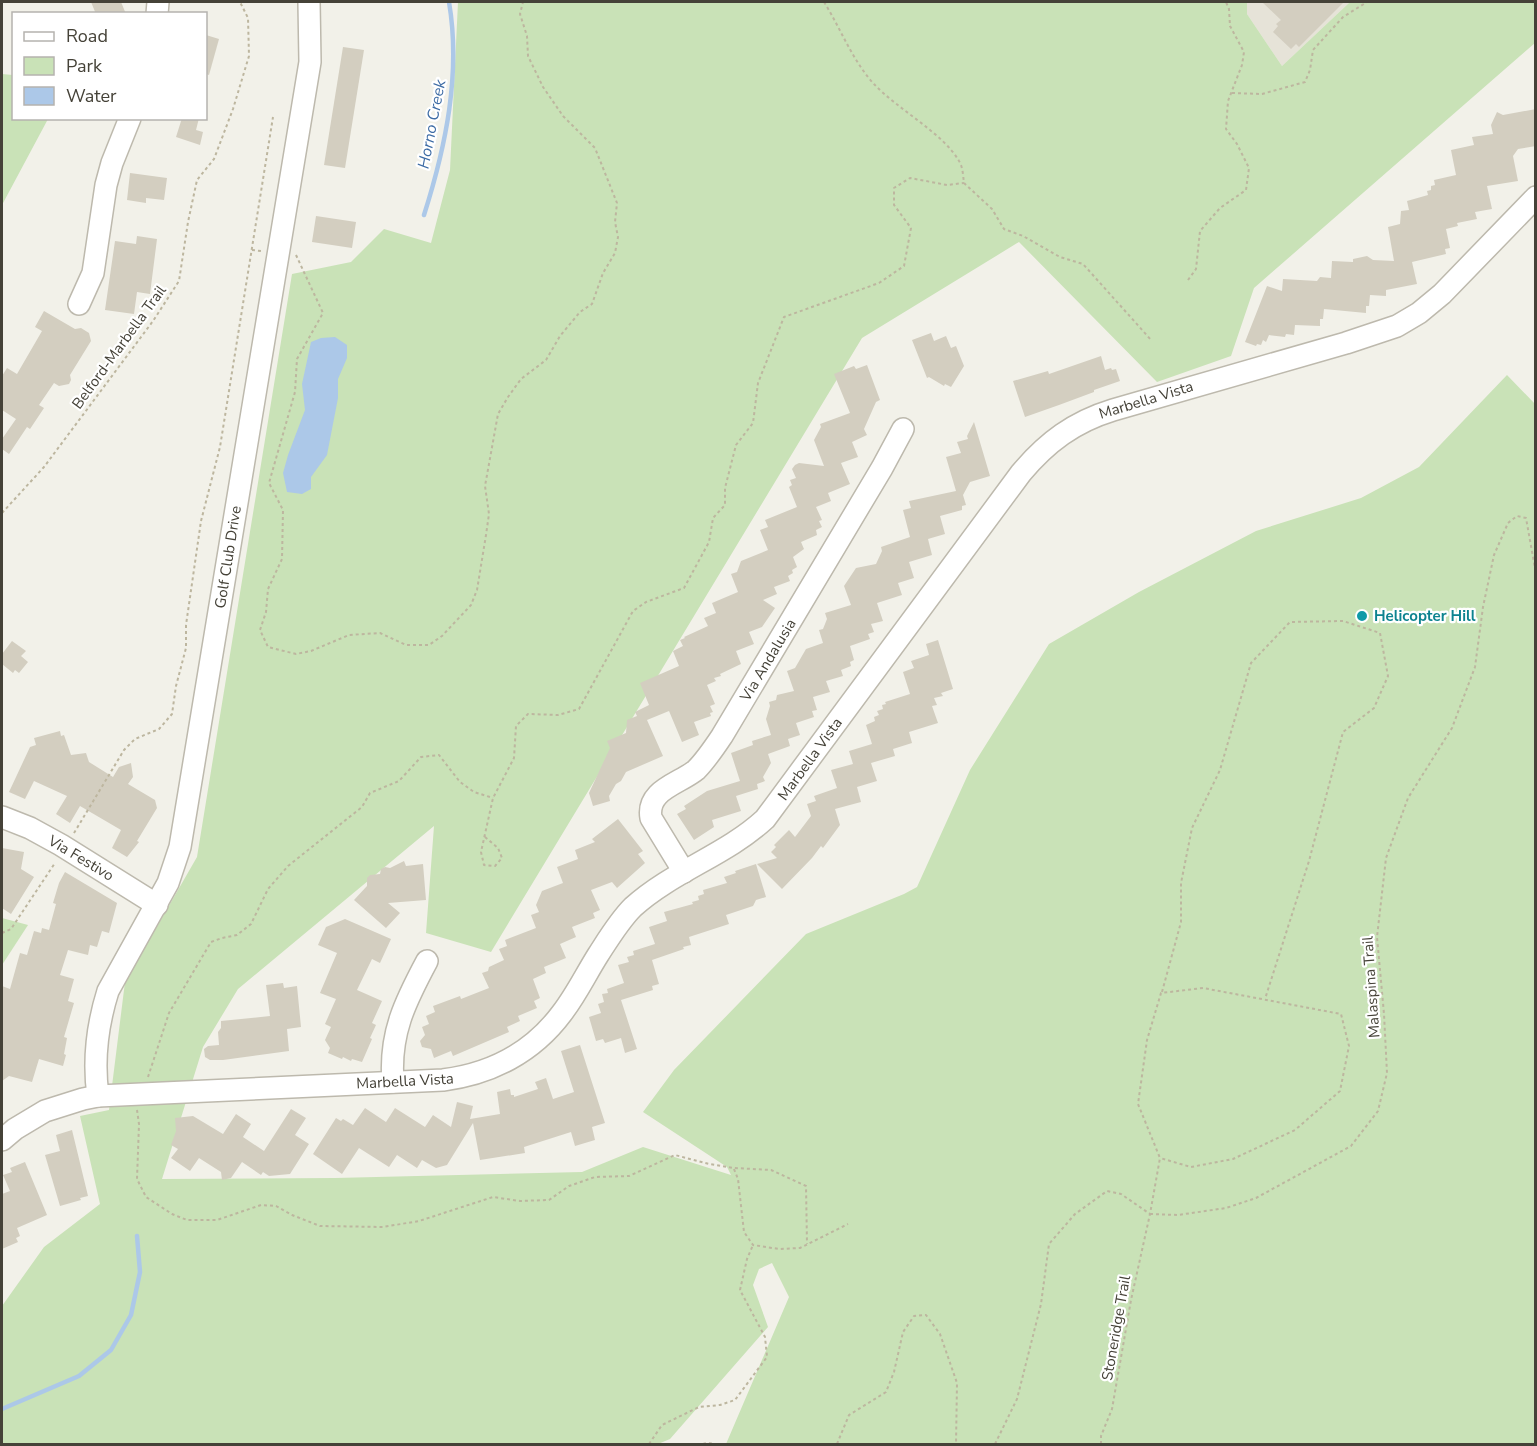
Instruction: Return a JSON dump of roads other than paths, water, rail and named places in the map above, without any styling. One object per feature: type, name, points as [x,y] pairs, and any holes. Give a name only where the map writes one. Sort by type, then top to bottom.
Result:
[{"type":"street","name":"Golf Club Drive","points":[[98,1096],[96,1046],[102,1008],[116,974],[168,883],[180,847],[310,62],[309,2]]},
{"type":"street","points":[[79,304],[93,273],[106,185],[129,120]]},
{"type":"street","name":"Marbella Vista","points":[[2,1140],[15,1129],[45,1111],[98,1096],[443,1080],[473,1075],[500,1065],[530,1046],[553,1025],[617,926],[632,909],[649,894],[735,843],[765,819],[1021,473],[1054,438],[1077,423],[1095,416],[1397,326],[1419,313],[1442,294],[1536,197]]},
{"type":"street","name":"Via Andalusia","points":[[684,872],[651,818],[652,802],[666,788],[694,771],[722,736],[903,429]]},
{"type":"street","name":"Via Festivo","points":[[2,817],[30,828],[66,848],[157,905]]},
{"type":"street","points":[[393,1082],[392,1066],[399,1017],[427,961]]},
{"type":"water","points":[[335,337],[347,345],[347,358],[338,379],[338,398],[327,455],[311,477],[311,489],[302,494],[287,492],[283,473],[305,410],[302,384],[311,342],[321,338]]},
{"type":"waterway","name":"Horno Creek","points":[[424,215],[439,163],[449,109],[453,56],[449,2]]},
{"type":"waterway","name":"Horno Creek","points":[[2,1409],[79,1376],[111,1350],[131,1315],[140,1272],[137,1236]]},
{"type":"place","name":"Helicopter Hill","points":[[1362,616]]}]
